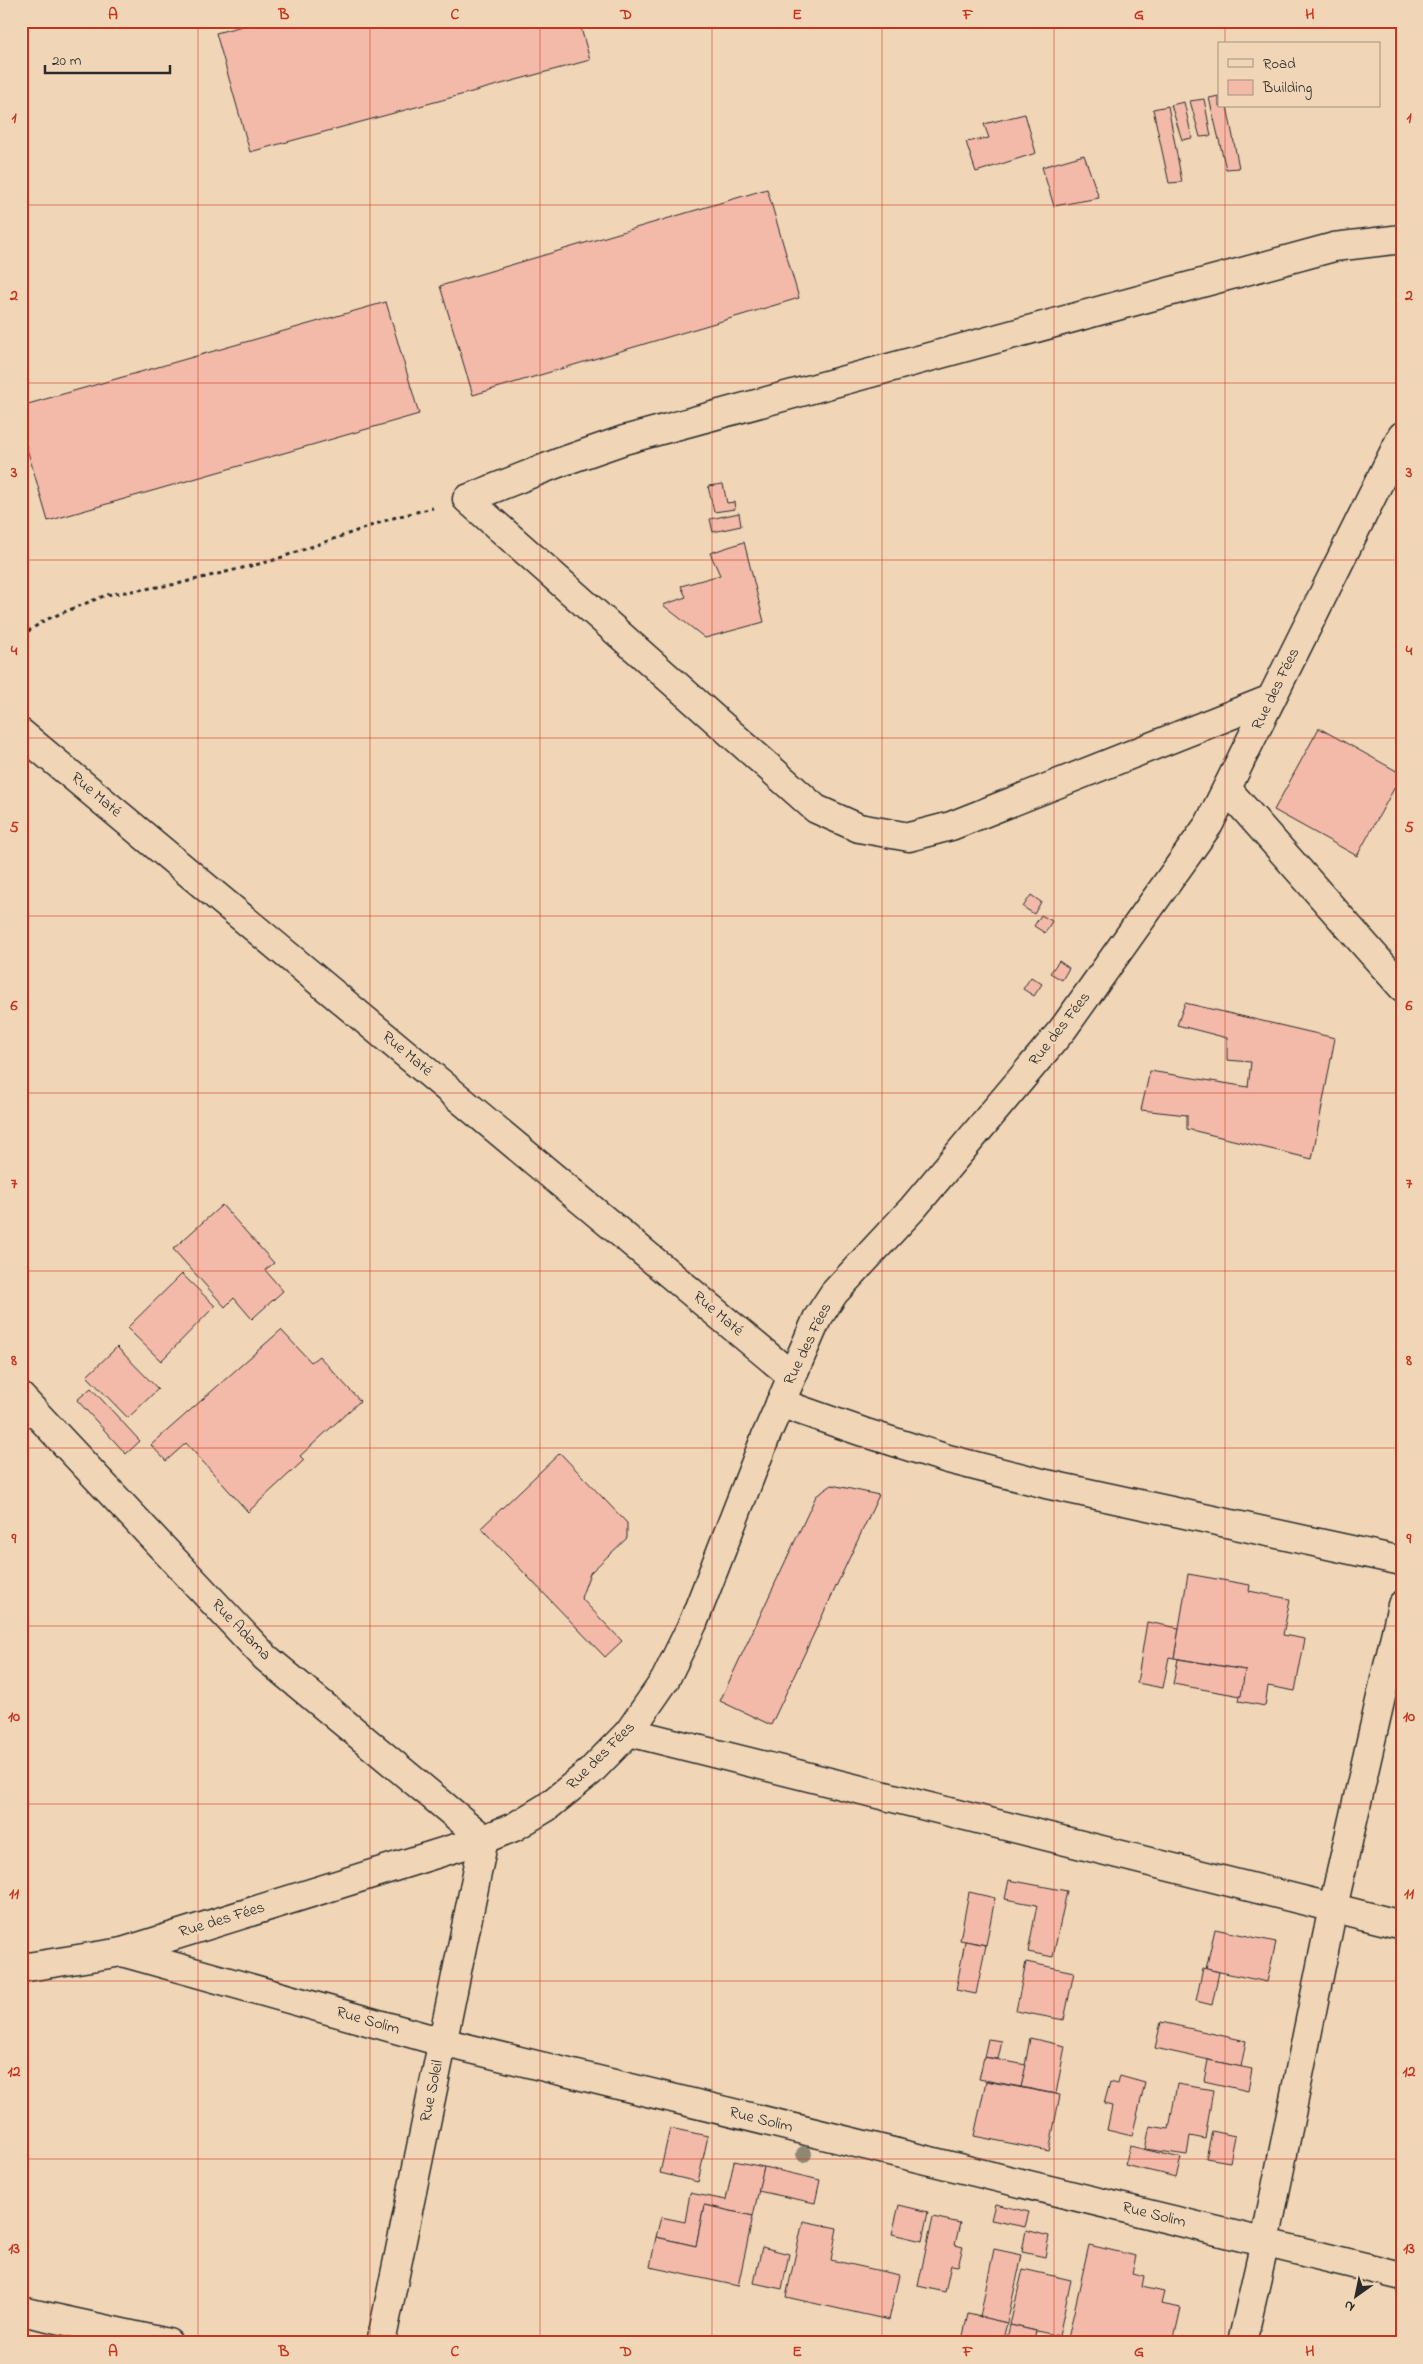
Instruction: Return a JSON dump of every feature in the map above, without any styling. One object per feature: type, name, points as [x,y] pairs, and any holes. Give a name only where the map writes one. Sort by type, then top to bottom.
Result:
[{"type":"street","points":[[1271,699],[951,826],[909,837],[859,828],[816,809],[467,499],[558,463],[624,440],[1334,247],[1402,239]]},
{"type":"street","name":"Rue des Fées","points":[[21,1968],[122,1952],[484,1839],[514,1827],[547,1806],[590,1772],[629,1732],[665,1680],[693,1623],[780,1403],[817,1319],[834,1293],[913,1208],[1063,1029],[1209,824],[1402,436]]},
{"type":"street","name":"Rue Maté","points":[[21,732],[792,1376]]},
{"type":"street","points":[[1227,789],[1402,987]]},
{"type":"street","name":"Rue Adama","points":[[21,1397],[265,1657],[484,1839]]},
{"type":"street","points":[[780,1403],[948,1459],[1046,1484],[1402,1561]]},
{"type":"street","points":[[1242,2343],[1265,2242],[1332,1907],[1402,1605]]},
{"type":"street","points":[[629,1732],[1402,1925]]},
{"type":"street","name":"Rue Soleil","points":[[380,2343],[484,1839]]},
{"type":"street","name":"Rue Solim","points":[[122,1952],[442,2042],[1402,2276]]},
{"type":"street","points":[[21,2311],[168,2343]]},
{"type":"path","points":[[21,636],[45,620],[106,595],[178,584],[271,561],[396,517],[467,499]]},
{"type":"building","points":[[261,21],[579,21],[590,60],[250,152],[216,33]]},
{"type":"building","points":[[1218,96],[1218,108],[1227,108],[1239,168],[1226,169],[1209,98]]},
{"type":"building","points":[[1204,99],[1211,136],[1200,137],[1190,101]]},
{"type":"building","points":[[1184,102],[1192,138],[1182,140],[1171,105]]},
{"type":"building","points":[[1168,106],[1182,182],[1169,183],[1153,109]]},
{"type":"building","points":[[1025,114],[1036,153],[976,172],[966,142],[989,138],[984,124]]},
{"type":"building","points":[[1084,155],[1099,198],[1054,206],[1042,167]]},
{"type":"building","points":[[767,189],[799,298],[473,395],[440,286]]},
{"type":"building","points":[[386,302],[419,414],[48,521],[21,428],[21,406]]},
{"type":"building","points":[[723,484],[727,503],[734,502],[735,509],[714,512],[708,486]]},
{"type":"building","points":[[739,513],[741,526],[713,532],[710,519]]},
{"type":"building","points":[[744,542],[764,622],[705,638],[663,605],[686,597],[681,586],[720,575],[710,553]]},
{"type":"building","points":[[1319,728],[1402,774],[1357,856],[1274,810]]},
{"type":"building","points":[[1031,895],[1041,902],[1034,914],[1023,907]]},
{"type":"building","points":[[1041,915],[1052,921],[1045,933],[1034,926]]},
{"type":"building","points":[[1059,961],[1069,968],[1062,980],[1050,973]]},
{"type":"building","points":[[1031,977],[1042,984],[1034,996],[1023,989]]},
{"type":"building","points":[[1185,1003],[1335,1038],[1312,1159],[1187,1129],[1187,1115],[1141,1110],[1150,1071],[1248,1087],[1251,1062],[1227,1060],[1227,1038],[1177,1025]]},
{"type":"building","points":[[222,1205],[274,1263],[265,1270],[283,1291],[252,1319],[234,1298],[225,1307],[173,1249]]},
{"type":"building","points":[[182,1274],[215,1306],[161,1361],[127,1328]]},
{"type":"building","points":[[281,1330],[311,1362],[319,1356],[360,1401],[300,1456],[304,1460],[248,1512],[186,1443],[166,1461],[151,1445]]},
{"type":"building","points":[[117,1347],[158,1389],[128,1418],[87,1376]]},
{"type":"building","points":[[91,1388],[140,1441],[126,1454],[77,1400]]},
{"type":"building","points":[[560,1453],[627,1523],[627,1538],[590,1573],[581,1598],[622,1641],[605,1657],[481,1528]]},
{"type":"building","points":[[832,1485],[879,1495],[771,1725],[720,1701],[816,1496]]},
{"type":"building","points":[[1188,1574],[1250,1585],[1249,1591],[1290,1599],[1283,1635],[1305,1639],[1295,1691],[1268,1686],[1265,1706],[1239,1701],[1245,1670],[1174,1658]]},
{"type":"building","points":[[1147,1622],[1179,1628],[1174,1658],[1169,1657],[1163,1688],[1137,1683]]},
{"type":"building","points":[[1178,1659],[1245,1670],[1241,1696],[1173,1684]]},
{"type":"building","points":[[1009,1880],[1067,1891],[1053,1957],[1028,1952],[1037,1905],[1005,1899]]},
{"type":"building","points":[[969,1892],[995,1898],[986,1945],[960,1940]]},
{"type":"building","points":[[1215,1929],[1276,1942],[1267,1982],[1206,1969]]},
{"type":"building","points":[[965,1941],[986,1945],[976,1994],[956,1990]]},
{"type":"building","points":[[1026,1962],[1074,1972],[1064,2020],[1016,2011]]},
{"type":"building","points":[[1203,1968],[1219,1972],[1212,2005],[1196,2001]]},
{"type":"building","points":[[1161,2022],[1246,2041],[1241,2067],[1155,2048]]},
{"type":"building","points":[[1030,2038],[1065,2046],[1056,2094],[1021,2087]]},
{"type":"building","points":[[988,2039],[1002,2041],[998,2059],[984,2057]]},
{"type":"building","points":[[984,2057],[1026,2065],[1021,2087],[979,2079]]},
{"type":"building","points":[[1208,2060],[1252,2069],[1248,2091],[1204,2081]]},
{"type":"building","points":[[1120,2076],[1145,2083],[1132,2136],[1107,2130],[1112,2106],[1104,2104],[1110,2082],[1118,2084]]},
{"type":"building","points":[[986,2081],[1060,2095],[1049,2151],[974,2136]]},
{"type":"building","points":[[1177,2084],[1213,2090],[1205,2139],[1190,2136],[1187,2155],[1145,2149],[1150,2126],[1169,2129]]},
{"type":"building","points":[[670,2128],[708,2136],[698,2182],[660,2173]]},
{"type":"building","points":[[1212,2131],[1235,2136],[1230,2162],[1206,2158]]},
{"type":"building","points":[[1130,2146],[1181,2158],[1176,2177],[1125,2165]]},
{"type":"building","points":[[734,2161],[764,2167],[753,2216],[704,2205],[696,2246],[656,2237],[661,2217],[685,2222],[690,2193],[726,2200]]},
{"type":"building","points":[[764,2167],[820,2180],[815,2203],[758,2191]]},
{"type":"building","points":[[995,2204],[1029,2212],[1025,2227],[991,2220]]},
{"type":"building","points":[[704,2205],[753,2216],[738,2286],[650,2267],[656,2237],[696,2246]]},
{"type":"building","points":[[899,2205],[928,2212],[922,2241],[892,2234]]},
{"type":"building","points":[[933,2217],[960,2223],[955,2245],[963,2247],[958,2266],[951,2265],[945,2292],[918,2286]]},
{"type":"building","points":[[803,2221],[837,2228],[831,2260],[899,2275],[889,2320],[786,2297]]},
{"type":"building","points":[[1026,2230],[1049,2236],[1045,2257],[1022,2252]]},
{"type":"building","points":[[1089,2245],[1136,2256],[1132,2273],[1144,2276],[1142,2287],[1164,2292],[1161,2304],[1181,2308],[1173,2343],[1067,2343]]},
{"type":"building","points":[[762,2247],[789,2254],[782,2289],[754,2283]]},
{"type":"building","points":[[994,2249],[1022,2255],[1007,2323],[980,2317]]},
{"type":"building","points":[[1023,2269],[1071,2280],[1059,2336],[1010,2325]]},
{"type":"building","points":[[968,2314],[1007,2323],[1002,2343],[972,2343],[962,2340]]},
{"type":"building","points":[[1010,2325],[1036,2331],[1033,2343],[1006,2343]]},
{"type":"building","points":[[944,2339],[958,2343],[943,2343]]}]
